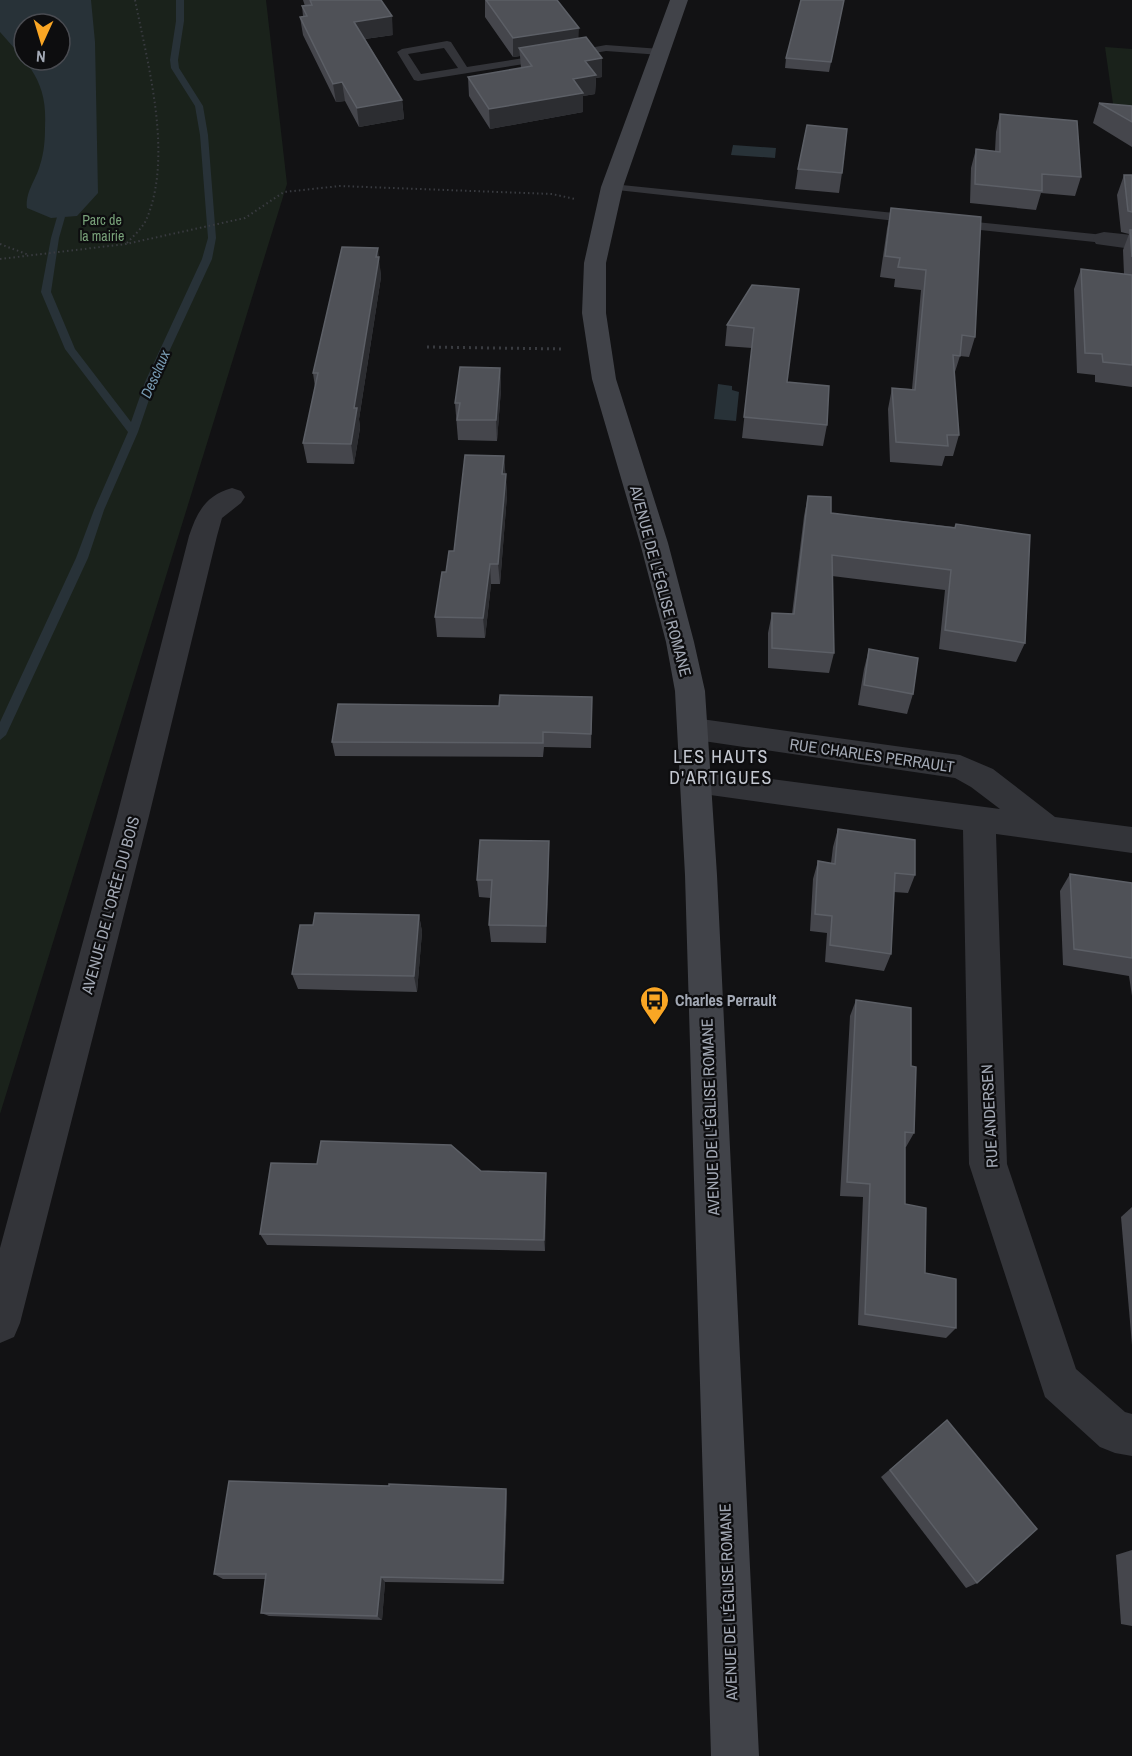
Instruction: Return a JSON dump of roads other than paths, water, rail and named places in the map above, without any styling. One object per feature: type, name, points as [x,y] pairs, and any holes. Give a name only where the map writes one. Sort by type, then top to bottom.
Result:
[{"type":"street","name":"AVENUE DE L'ÉGLISE ROMANE","points":[[679,0],[610,196],[600,234],[594,275],[594,314],[598,349],[614,417],[654,543],[680,642],[690,691],[694,730],[735,1756]]},
{"type":"street","points":[[1104,238],[1132,242]]},
{"type":"street","name":"AVENUE DE L'ORÉE DU BOIS","points":[[0,1323],[133,816],[203,536],[210,514],[232,497]]},
{"type":"street","name":"RUE CHARLES PERRAULT","points":[[694,730],[938,762],[960,767],[976,775],[1048,830]]},
{"type":"street","name":"RUE CHARLES PERRAULT","points":[[976,775],[984,788],[987,800],[986,812],[979,820]]},
{"type":"street","points":[[696,782],[1132,840]]},
{"type":"street","name":"RUE ANDERSEN","points":[[979,820],[988,1164],[1060,1382],[1115,1432],[1132,1435]]},
{"type":"lane","points":[[465,71],[447,44],[402,52],[418,78],[465,71],[606,48],[661,52]]},
{"type":"lane","points":[[610,196],[937,221],[1104,238]]},
{"type":"waterway","name":"Desclaux","points":[[133,432],[150,382],[207,259],[212,238],[204,135],[199,106],[175,68],[180,0]]},
{"type":"waterway","points":[[61,217],[46,292],[70,349],[133,432]]},
{"type":"waterway","name":"Desclaux","points":[[0,735],[82,558],[99,510],[133,432]]},
{"type":"place","name":"Charles Perrault","points":[[654,1026]]},
{"type":"district","name":"LES HAUTS D'ARTIGUES","points":[[721,766]]},
{"type":"park label","name":"Parc de la mairie","points":[[102,228]]}]
